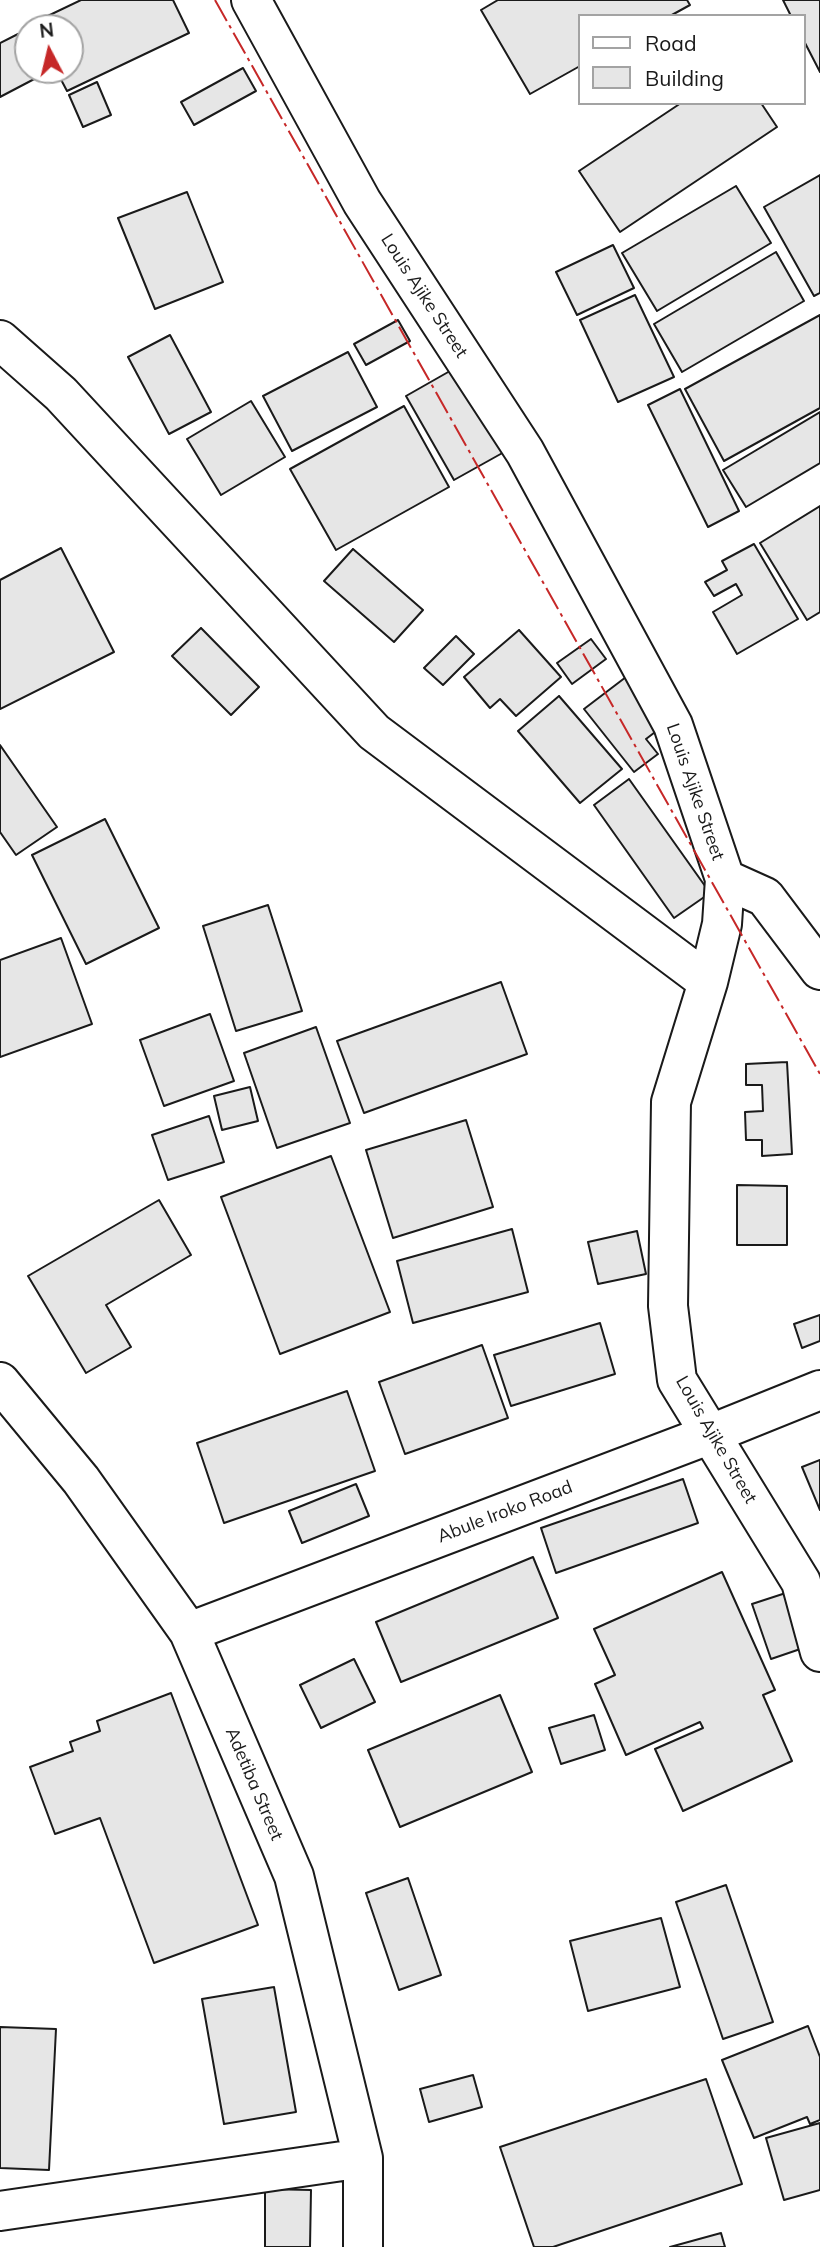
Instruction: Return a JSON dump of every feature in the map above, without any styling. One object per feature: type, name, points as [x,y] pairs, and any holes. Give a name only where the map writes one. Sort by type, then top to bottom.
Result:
[{"type":"street","name":"Louis Ajike Street","points":[[251,0],[362,202],[525,452],[673,725],[725,879],[722,924],[708,982],[671,1102],[668,1306],[677,1380],[801,1581],[820,1652]]},
{"type":"street","points":[[0,340],[61,394],[374,732],[708,982]]},
{"type":"street","points":[[725,879],[765,897],[820,970]]},
{"type":"street","name":"Adetiba Street","points":[[0,1382],[80,1480],[189,1632],[294,1876],[363,2158],[363,2247]]},
{"type":"street","name":"Abule Iroko Road","points":[[189,1632],[820,1390]]},
{"type":"street","points":[[0,2211],[363,2158]]},
{"type":"building","points":[[81,0],[173,0],[189,33],[84,83],[84,14],[52,14]]},
{"type":"building","points":[[498,0],[687,0],[690,5],[674,14],[578,14],[578,67],[530,94],[481,10]]},
{"type":"building","points":[[783,0],[820,0],[820,72],[806,45],[806,14],[790,14]]},
{"type":"building","points":[[14,36],[14,84],[25,84],[0,97],[0,43]]},
{"type":"building","points":[[243,68],[256,91],[194,125],[181,102]]},
{"type":"building","points":[[97,82],[111,115],[83,127],[69,95]]},
{"type":"building","points":[[63,84],[82,84],[67,91]]},
{"type":"building","points":[[678,105],[762,105],[777,127],[620,232],[579,171]]},
{"type":"building","points":[[820,175],[820,293],[814,296],[764,207]]},
{"type":"building","points":[[736,186],[771,243],[657,311],[622,253]]},
{"type":"building","points":[[187,192],[223,282],[155,309],[118,218]]},
{"type":"building","points":[[613,245],[634,288],[577,315],[556,272]]},
{"type":"building","points":[[776,252],[804,301],[682,372],[654,324]]},
{"type":"building","points":[[635,295],[674,377],[618,402],[580,320]]},
{"type":"building","points":[[820,315],[820,408],[724,461],[685,389]]},
{"type":"building","points":[[398,320],[410,341],[366,365],[354,344]]},
{"type":"building","points":[[170,335],[211,412],[169,434],[128,357]]},
{"type":"building","points":[[348,352],[377,407],[292,451],[263,396]]},
{"type":"building","points":[[457,367],[506,451],[454,480],[406,396]]},
{"type":"building","points":[[680,389],[739,511],[708,527],[648,405]]},
{"type":"building","points":[[251,401],[285,457],[221,495],[187,439]]},
{"type":"building","points":[[404,406],[449,487],[336,550],[290,469]]},
{"type":"building","points":[[820,412],[820,463],[746,507],[723,470]]},
{"type":"building","points":[[820,506],[820,612],[807,620],[760,543]]},
{"type":"building","points":[[754,544],[798,619],[737,654],[713,612],[742,595],[736,584],[714,596],[705,582],[727,570],[722,561]]},
{"type":"building","points":[[61,548],[114,652],[0,709],[0,580]]},
{"type":"building","points":[[353,549],[423,610],[394,642],[324,581]]},
{"type":"building","points":[[201,628],[259,687],[231,715],[172,656]]},
{"type":"building","points":[[519,630],[561,677],[516,716],[500,699],[490,708],[464,677]]},
{"type":"building","points":[[456,636],[474,654],[443,685],[424,668]]},
{"type":"building","points":[[591,639],[606,659],[572,684],[557,663]]},
{"type":"building","points":[[626,677],[663,726],[646,739],[658,754],[634,772],[584,709]]},
{"type":"building","points":[[559,696],[622,769],[580,803],[518,731]]},
{"type":"building","points":[[0,745],[57,827],[16,855],[0,832]]},
{"type":"building","points":[[629,779],[710,893],[674,918],[594,805]]},
{"type":"building","points":[[105,819],[159,928],[86,964],[32,855]]},
{"type":"building","points":[[268,905],[302,1011],[236,1031],[203,926]]},
{"type":"building","points":[[61,938],[92,1024],[0,1057],[0,960]]},
{"type":"building","points":[[501,982],[527,1054],[364,1113],[337,1041]]},
{"type":"building","points":[[210,1014],[234,1081],[164,1106],[140,1040]]},
{"type":"building","points":[[316,1027],[350,1123],[277,1148],[244,1053]]},
{"type":"building","points":[[787,1062],[792,1154],[762,1156],[762,1140],[746,1140],[745,1112],[763,1111],[762,1085],[746,1085],[746,1064]]},
{"type":"building","points":[[250,1087],[258,1121],[222,1130],[214,1096]]},
{"type":"building","points":[[209,1116],[224,1162],[168,1180],[152,1135]]},
{"type":"building","points":[[466,1120],[493,1207],[393,1238],[366,1150]]},
{"type":"building","points":[[331,1156],[390,1312],[280,1354],[221,1197]]},
{"type":"building","points":[[737,1185],[787,1186],[787,1245],[737,1245]]},
{"type":"building","points":[[159,1200],[191,1255],[106,1305],[131,1347],[86,1373],[28,1276]]},
{"type":"building","points":[[512,1229],[528,1292],[413,1323],[397,1261]]},
{"type":"building","points":[[637,1231],[646,1274],[598,1284],[588,1242]]},
{"type":"building","points":[[820,1315],[820,1341],[802,1348],[794,1324]]},
{"type":"building","points":[[600,1323],[615,1374],[511,1406],[494,1355]]},
{"type":"building","points":[[482,1345],[508,1418],[405,1454],[379,1382]]},
{"type":"building","points":[[347,1391],[375,1471],[224,1523],[197,1443]]},
{"type":"building","points":[[820,1460],[820,1510],[802,1467]]},
{"type":"building","points":[[683,1479],[698,1523],[556,1573],[541,1528]]},
{"type":"building","points":[[356,1484],[369,1516],[302,1543],[289,1511]]},
{"type":"building","points":[[533,1557],[558,1618],[401,1682],[376,1622]]},
{"type":"building","points":[[722,1572],[775,1690],[763,1695],[792,1761],[683,1811],[655,1749],[703,1728],[700,1722],[626,1755],[595,1684],[615,1675],[594,1629]]},
{"type":"building","points":[[798,1589],[815,1644],[771,1659],[752,1604]]},
{"type":"building","points":[[354,1659],[375,1702],[321,1728],[300,1685]]},
{"type":"building","points":[[171,1693],[258,1925],[154,1963],[100,1818],[55,1834],[30,1767],[73,1751],[70,1742],[100,1731],[97,1721]]},
{"type":"building","points":[[500,1695],[532,1772],[400,1827],[368,1750]]},
{"type":"building","points":[[594,1715],[605,1750],[561,1764],[549,1728]]},
{"type":"building","points":[[408,1878],[441,1975],[399,1990],[366,1893]]},
{"type":"building","points":[[726,1885],[773,2022],[723,2039],[676,1902]]},
{"type":"building","points":[[661,1918],[680,1987],[588,2011],[570,1941]]},
{"type":"building","points":[[274,1987],[296,2112],[224,2124],[202,1999]]},
{"type":"building","points":[[808,2026],[820,2057],[820,2120],[810,2124],[807,2117],[754,2138],[722,2060]]},
{"type":"building","points":[[0,2027],[56,2029],[49,2170],[0,2168]]},
{"type":"building","points":[[473,2075],[482,2107],[429,2122],[420,2089]]},
{"type":"building","points":[[706,2079],[742,2184],[553,2247],[534,2247],[500,2147]]},
{"type":"building","points":[[820,2123],[820,2190],[784,2200],[766,2138]]},
{"type":"building","points":[[265,2189],[311,2190],[310,2247],[265,2247]]},
{"type":"building","points":[[721,2233],[725,2247],[670,2247]]},
{"type":"power","points":[[215,0],[820,1074]]}]
